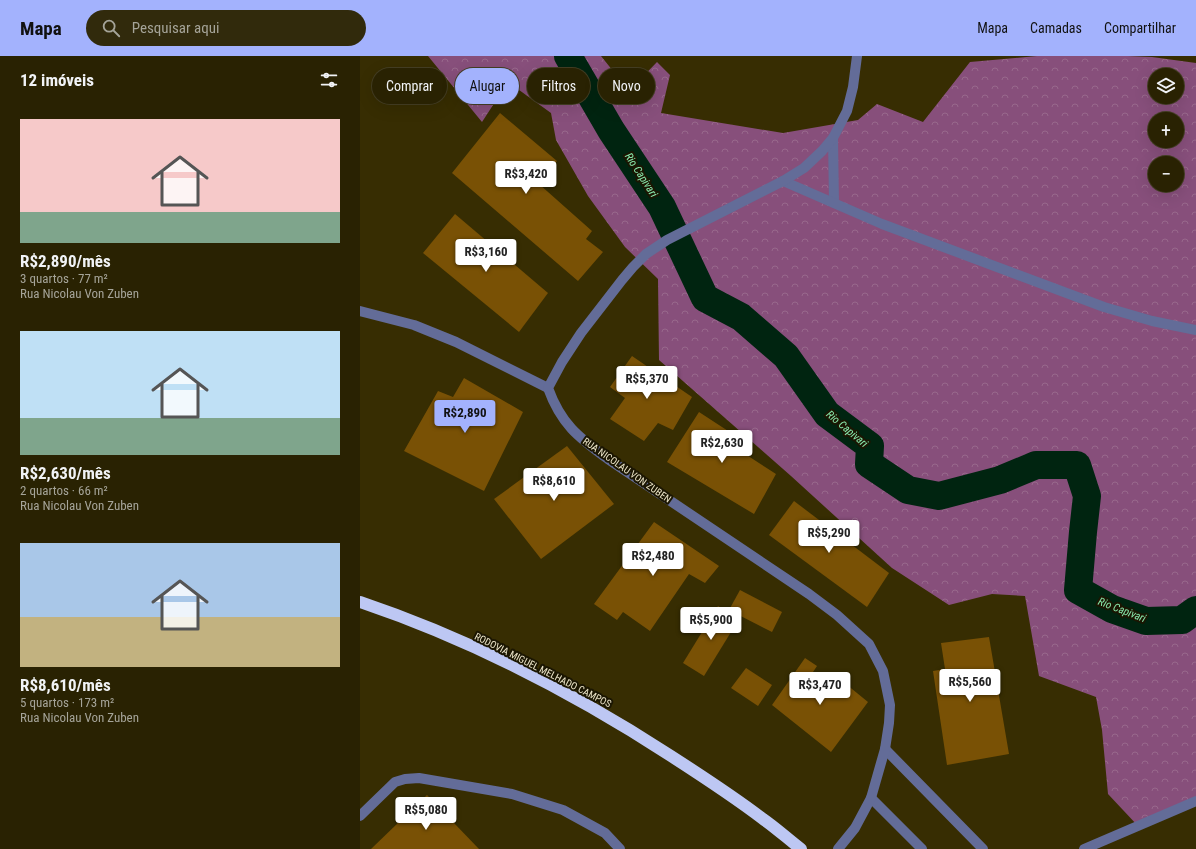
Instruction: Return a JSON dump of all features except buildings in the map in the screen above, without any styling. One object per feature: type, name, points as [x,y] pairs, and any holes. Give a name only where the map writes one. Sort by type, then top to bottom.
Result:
[{"type":"highway","name":"RODOVIA MIGUEL MELHADO CAMPOS","points":[[360,602],[395,614],[461,641],[524,671],[583,702],[638,734],[712,782],[764,819],[801,849]]},
{"type":"street","points":[[360,311],[414,325],[456,342],[548,388],[566,356],[582,333],[622,280],[646,254],[667,240],[783,181],[804,168],[822,151],[833,138],[847,110],[853,87],[857,56]]},
{"type":"street","points":[[833,138],[834,203]]},
{"type":"street","points":[[783,181],[882,224],[1104,307],[1152,321],[1196,330]]},
{"type":"street","name":"RUA NICOLAU VON ZUBEN","points":[[548,388],[553,403],[566,424],[585,442],[809,594],[837,615],[869,644],[883,671],[890,705],[889,723],[885,749],[871,798],[855,828],[838,849]]},
{"type":"street","points":[[885,749],[982,849]]},
{"type":"street","points":[[360,816],[395,782],[405,779],[419,778],[512,794],[563,810],[605,833],[620,849]]},
{"type":"street","points":[[871,798],[922,849]]},
{"type":"street","points":[[1084,849],[1196,801]]},
{"type":"green space","points":[[428,56],[601,56],[611,68],[598,68],[598,104],[655,104],[655,68],[651,68],[657,62],[670,75],[661,113],[783,133],[858,120],[877,104],[923,122],[970,62],[1037,56],[1128,56],[1152,57],[1196,63],[1196,801],[1138,826],[1108,794],[1102,730],[1096,697],[1039,676],[1025,596],[992,594],[949,605],[892,568],[791,476],[659,360],[658,279],[625,247],[588,196],[556,140],[551,113],[539,104],[590,104],[590,68],[527,68],[527,96],[519,90],[519,68],[455,68],[455,89],[447,79],[447,68],[438,68]]},
{"type":"green space","points":[[467,104],[494,104],[482,122]]},
{"type":"waterway","name":"Rio Capivari","points":[[568,56],[611,130],[662,207],[705,298],[741,317],[786,356],[827,414],[870,446],[869,464],[908,490],[939,496],[1000,480],[1036,465],[1077,465],[1087,496],[1078,590],[1112,609],[1146,621],[1182,620],[1196,610]]}]
